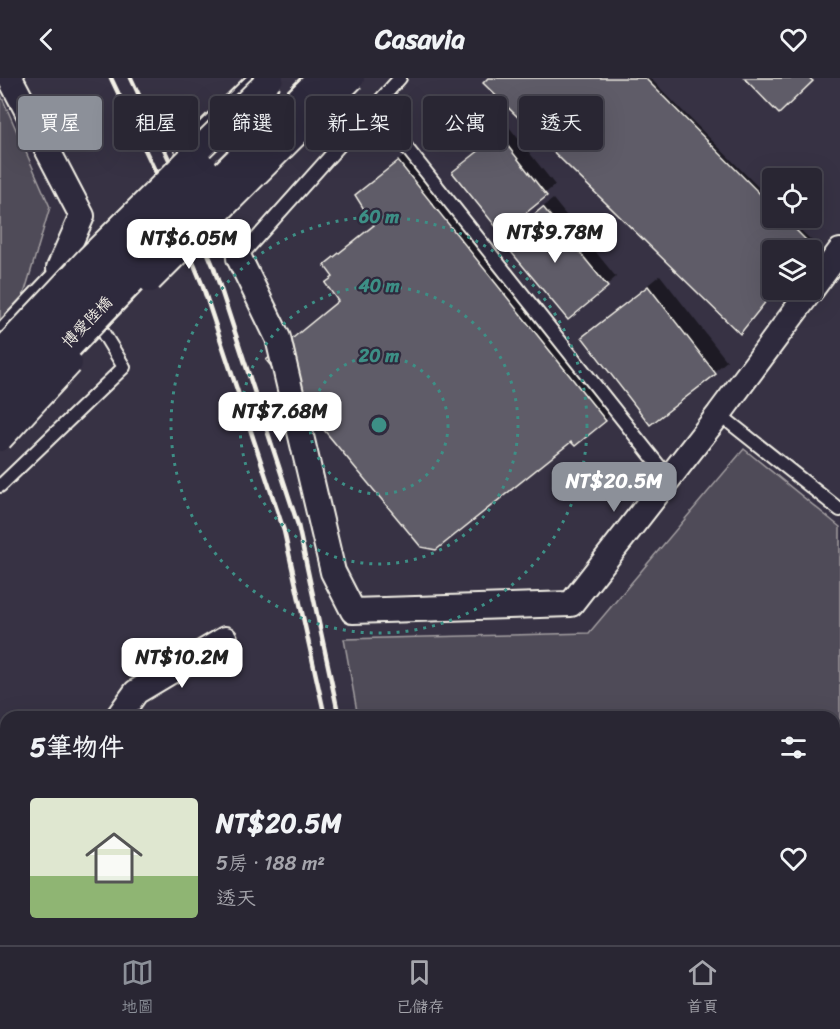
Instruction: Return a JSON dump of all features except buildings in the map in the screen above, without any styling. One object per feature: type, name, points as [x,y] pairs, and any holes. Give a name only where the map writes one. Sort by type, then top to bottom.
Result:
[{"type":"main road","name":"博愛陸橋","points":[[0,378],[293,78]]},
{"type":"main road","name":"博愛陸橋","points":[[0,413],[224,179],[326,78]]},
{"type":"street","points":[[10,78],[82,216],[59,268]]},
{"type":"street","points":[[0,353],[89,258],[271,78]]},
{"type":"street","points":[[0,438],[154,275],[352,78]]},
{"type":"street","points":[[822,275],[840,251]]},
{"type":"street","points":[[239,258],[278,338],[333,572],[353,611],[571,604],[668,477],[720,414],[803,300]]},
{"type":"street","points":[[122,711],[136,692],[225,639]]},
{"type":"lane","points":[[254,78],[182,149],[239,258],[337,150]]},
{"type":"lane","points":[[385,96],[400,78]]},
{"type":"lane","points":[[408,150],[668,477]]},
{"type":"lane","points":[[0,332],[59,268],[79,292],[124,367],[0,486]]},
{"type":"lane","points":[[720,414],[840,510]]},
{"type":"shaded area","points":[[0,93],[18,134],[18,150],[25,150],[50,207],[22,301],[0,323]]},
{"type":"shaded area","points":[[744,449],[840,527],[840,711],[357,711],[344,639],[589,633]]},
{"type":"railway","points":[[111,78],[159,179],[202,284],[284,531],[324,711]]},
{"type":"railway","points":[[131,78],[172,166],[214,268],[298,525],[338,711]]}]
